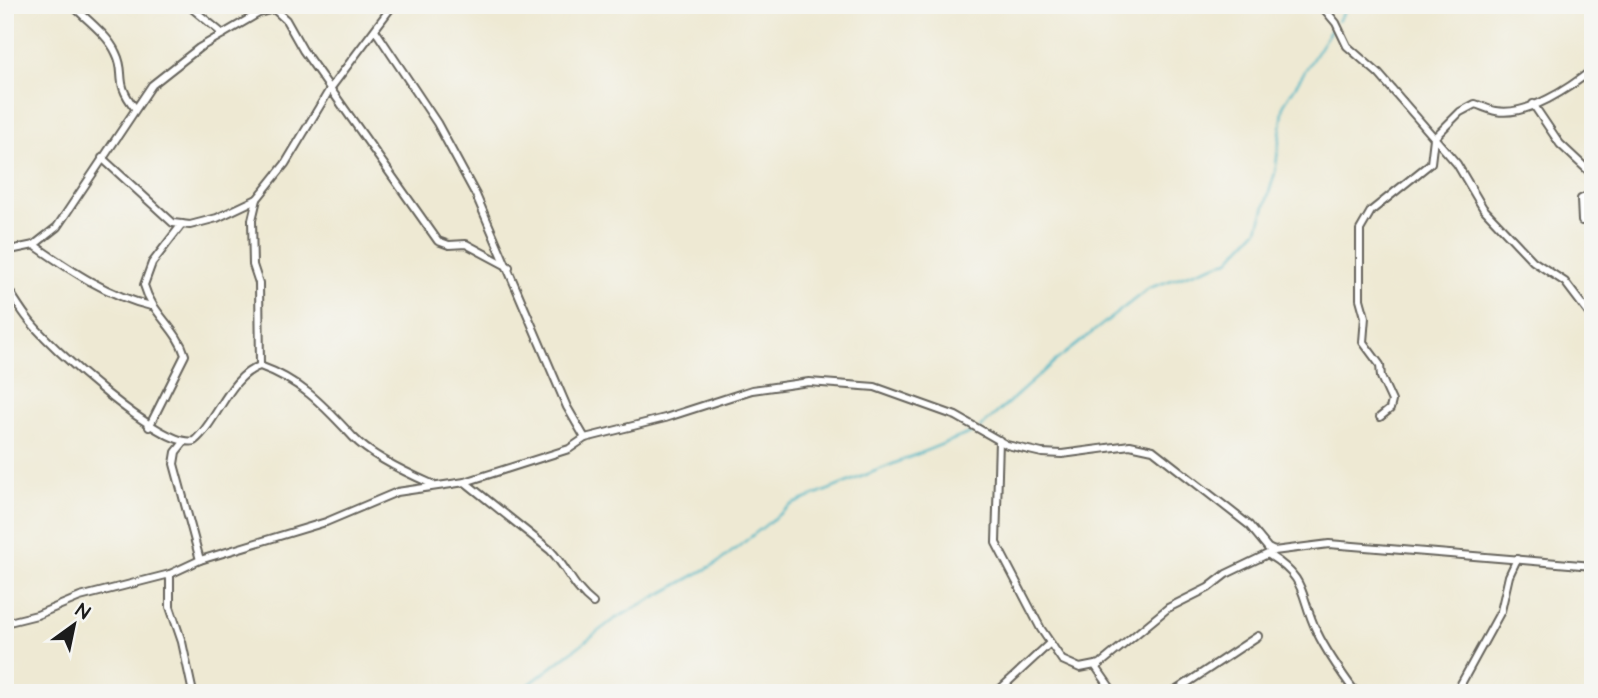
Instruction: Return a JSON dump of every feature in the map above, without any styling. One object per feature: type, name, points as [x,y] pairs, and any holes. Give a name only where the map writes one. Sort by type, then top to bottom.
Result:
[{"type":"street","points":[[72,5],[113,46],[118,55],[119,84],[135,108]]},
{"type":"street","points":[[188,5],[223,34]]},
{"type":"street","points":[[260,366],[258,283],[253,265],[252,220],[257,199],[285,163],[330,89],[393,5]]},
{"type":"street","points":[[1321,5],[1336,23],[1347,46],[1379,74],[1457,164],[1483,208],[1533,261],[1565,282],[1593,318]]},
{"type":"street","points":[[5,251],[47,238],[57,227],[135,108],[152,85],[169,69],[223,34],[268,9],[274,9],[286,20],[330,89],[390,169],[438,241],[449,245],[466,244],[509,267]]},
{"type":"street","points":[[375,30],[437,123],[476,195],[567,407],[585,438]]},
{"type":"street","points":[[1380,417],[1388,412],[1392,401],[1381,377],[1381,367],[1363,342],[1365,317],[1360,299],[1360,230],[1371,211],[1431,163],[1434,138],[1460,112],[1475,104],[1496,111],[1511,111],[1533,104],[1556,95],[1593,69]]},
{"type":"street","points":[[1533,104],[1560,144],[1593,175]]},
{"type":"street","points":[[102,158],[173,223],[217,218],[257,199]]},
{"type":"street","points":[[1582,221],[1581,199],[1593,194]]},
{"type":"street","points":[[149,427],[185,355],[174,335],[151,306],[144,285],[152,263],[182,224]]},
{"type":"street","points":[[34,244],[67,268],[121,297],[151,306]]},
{"type":"street","points":[[5,285],[29,321],[69,360],[149,427],[184,442],[198,439],[236,386],[253,368],[260,366],[277,373],[317,398],[365,446],[414,477],[434,485]]},
{"type":"street","points":[[5,623],[37,615],[80,597],[170,574],[200,560],[326,522],[397,492],[465,482],[569,449],[585,438],[665,418],[752,390],[809,382],[874,387],[956,416],[1016,447],[1062,454],[1130,445],[1153,450],[1249,525],[1289,569],[1303,587],[1318,634],[1356,693]]},
{"type":"street","points":[[999,440],[996,543],[1051,643],[1062,660],[1073,667],[1096,667],[1125,645],[1148,622],[1179,601],[1208,588],[1235,569],[1272,553],[1329,544],[1593,566]]},
{"type":"street","points":[[184,442],[176,452],[174,464],[200,560]]},
{"type":"street","points":[[465,482],[550,550],[562,562],[568,578],[593,603]]},
{"type":"street","points":[[1456,693],[1501,611],[1508,576],[1517,559]]},
{"type":"street","points":[[170,574],[170,607],[182,642],[193,693]]},
{"type":"street","points":[[1172,693],[1258,636]]},
{"type":"street","points":[[996,693],[1051,643]]},
{"type":"street","points":[[1096,667],[1114,693]]},
{"type":"waterway","points":[[1338,21],[1349,5]]},
{"type":"waterway","points":[[980,428],[1053,363],[1149,288],[1229,260],[1258,229],[1275,173],[1284,104],[1334,25]]},
{"type":"waterway","points":[[518,693],[613,620],[719,562],[791,505],[975,431]]}]
